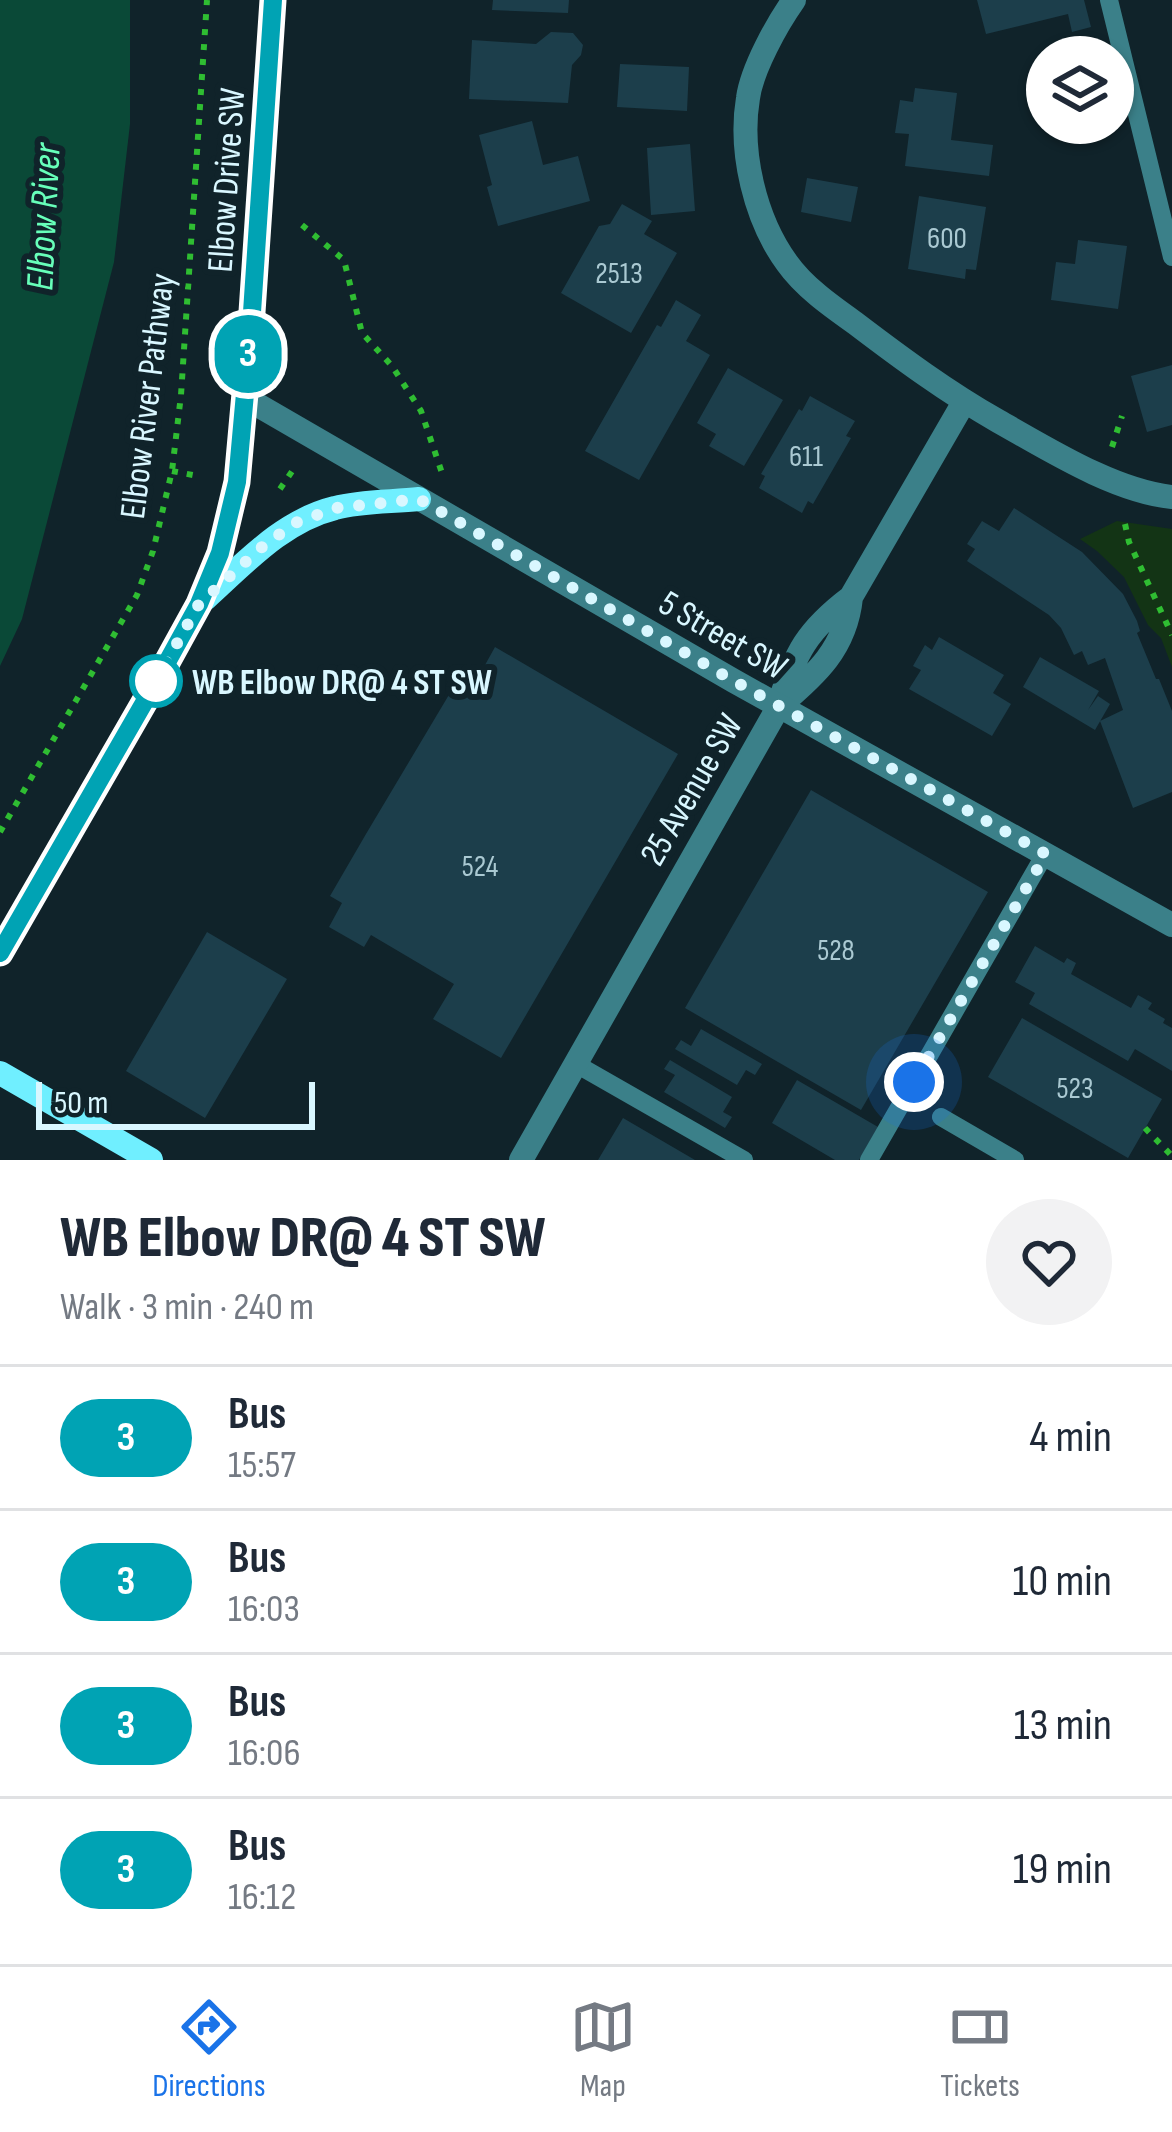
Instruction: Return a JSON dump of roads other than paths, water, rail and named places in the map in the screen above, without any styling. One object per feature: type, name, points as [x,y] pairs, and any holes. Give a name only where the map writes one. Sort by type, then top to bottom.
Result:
[{"type":"main road","name":"Elbow Drive SW","points":[[0,953],[199,604],[220,553],[233,500],[244,397],[273,0]]},
{"type":"main road","points":[[199,604],[295,523],[336,508],[419,499]]},
{"type":"main road","points":[[0,1073],[151,1160]]},
{"type":"street","points":[[794,0],[777,24],[748,94],[746,130],[749,166],[766,228],[788,266],[820,297],[964,402],[1075,464],[1154,495],[1172,497]]},
{"type":"street","name":"5 Street SW","points":[[244,397],[779,706],[1172,925]]},
{"type":"street","name":"25 Avenue SW","points":[[521,1160],[779,706],[825,665],[849,620],[851,597],[964,402]]},
{"type":"lane","points":[[1109,0],[1172,256]]},
{"type":"lane","points":[[869,1160],[1046,854]]},
{"type":"lane","points":[[576,1064],[744,1160]]},
{"type":"lane","points":[[941,1117],[1016,1160]]},
{"type":"water","name":"Elbow River","points":[[0,0],[130,0],[130,124],[114,262],[22,619],[0,666]]},
{"type":"place","name":"WB Elbow DR@ 4 ST SW","points":[[156,681]]}]
